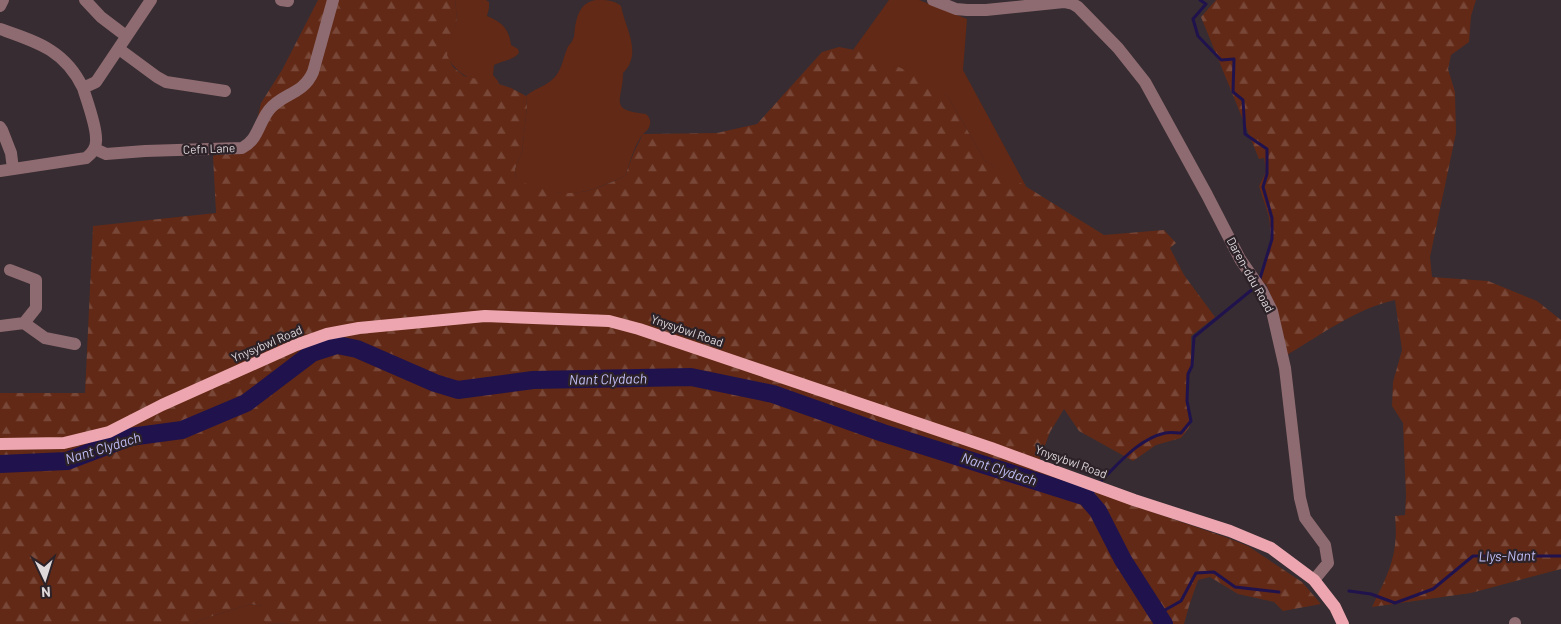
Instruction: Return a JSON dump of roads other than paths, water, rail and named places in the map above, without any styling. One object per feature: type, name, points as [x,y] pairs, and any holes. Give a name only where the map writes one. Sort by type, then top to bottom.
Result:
[{"type":"main road","name":"Ynysybwl Road","points":[[0,444],[64,443],[109,432],[162,405],[296,345],[327,334],[351,329],[485,316],[609,321],[639,329],[991,448],[1134,500],[1230,531],[1271,548],[1314,580],[1335,607],[1343,624]]},
{"type":"street","points":[[0,6],[3,0]]},
{"type":"street","points":[[86,0],[101,17],[126,36]]},
{"type":"street","points":[[83,88],[96,82],[151,0]]},
{"type":"street","name":"Cefn Lane","points":[[95,149],[106,154],[242,148],[250,144],[269,110],[302,88],[309,81],[333,0]]},
{"type":"street","name":"Daren-ddu Road","points":[[933,0],[956,9],[967,10],[986,10],[1064,2],[1073,4],[1118,48],[1145,82],[1240,259],[1262,291],[1272,312],[1285,368],[1300,498],[1305,518],[1325,546],[1328,563],[1314,580]]},
{"type":"street","points":[[0,29],[43,45],[61,58],[75,72],[83,88],[96,137],[95,149],[86,158],[0,171]]},
{"type":"street","points":[[119,49],[157,78],[166,82],[225,91]]},
{"type":"street","points":[[0,127],[11,154],[13,169]]},
{"type":"street","points":[[0,326],[24,322],[36,308],[36,280],[10,270]]},
{"type":"street","points":[[24,322],[45,338],[75,344]]},
{"type":"waterway","points":[[1200,0],[1206,4],[1193,19],[1198,36],[1221,60],[1234,59],[1233,92],[1243,100],[1245,134],[1267,149],[1267,174],[1263,187],[1272,218],[1272,239],[1259,282]]},
{"type":"waterway","points":[[1102,480],[1123,459],[1147,440],[1165,433],[1181,433],[1191,421],[1187,401],[1188,374],[1192,366],[1194,337],[1254,288]]},
{"type":"waterway","name":"Nant Clydach","points":[[0,464],[67,461],[130,437],[182,430],[246,403],[312,353],[337,345],[357,349],[435,383],[458,390],[533,380],[691,377],[773,394],[883,433],[1086,497],[1098,511],[1123,560],[1164,624]]},
{"type":"waterway","points":[[1086,497],[1093,492]]},
{"type":"waterway","name":"Llys-Nant","points":[[1349,591],[1371,594],[1395,603],[1433,589],[1473,556],[1561,556]]},
{"type":"waterway","name":"Llys-Nant","points":[[1158,614],[1181,601],[1196,573],[1214,572],[1235,587],[1279,592]]}]
